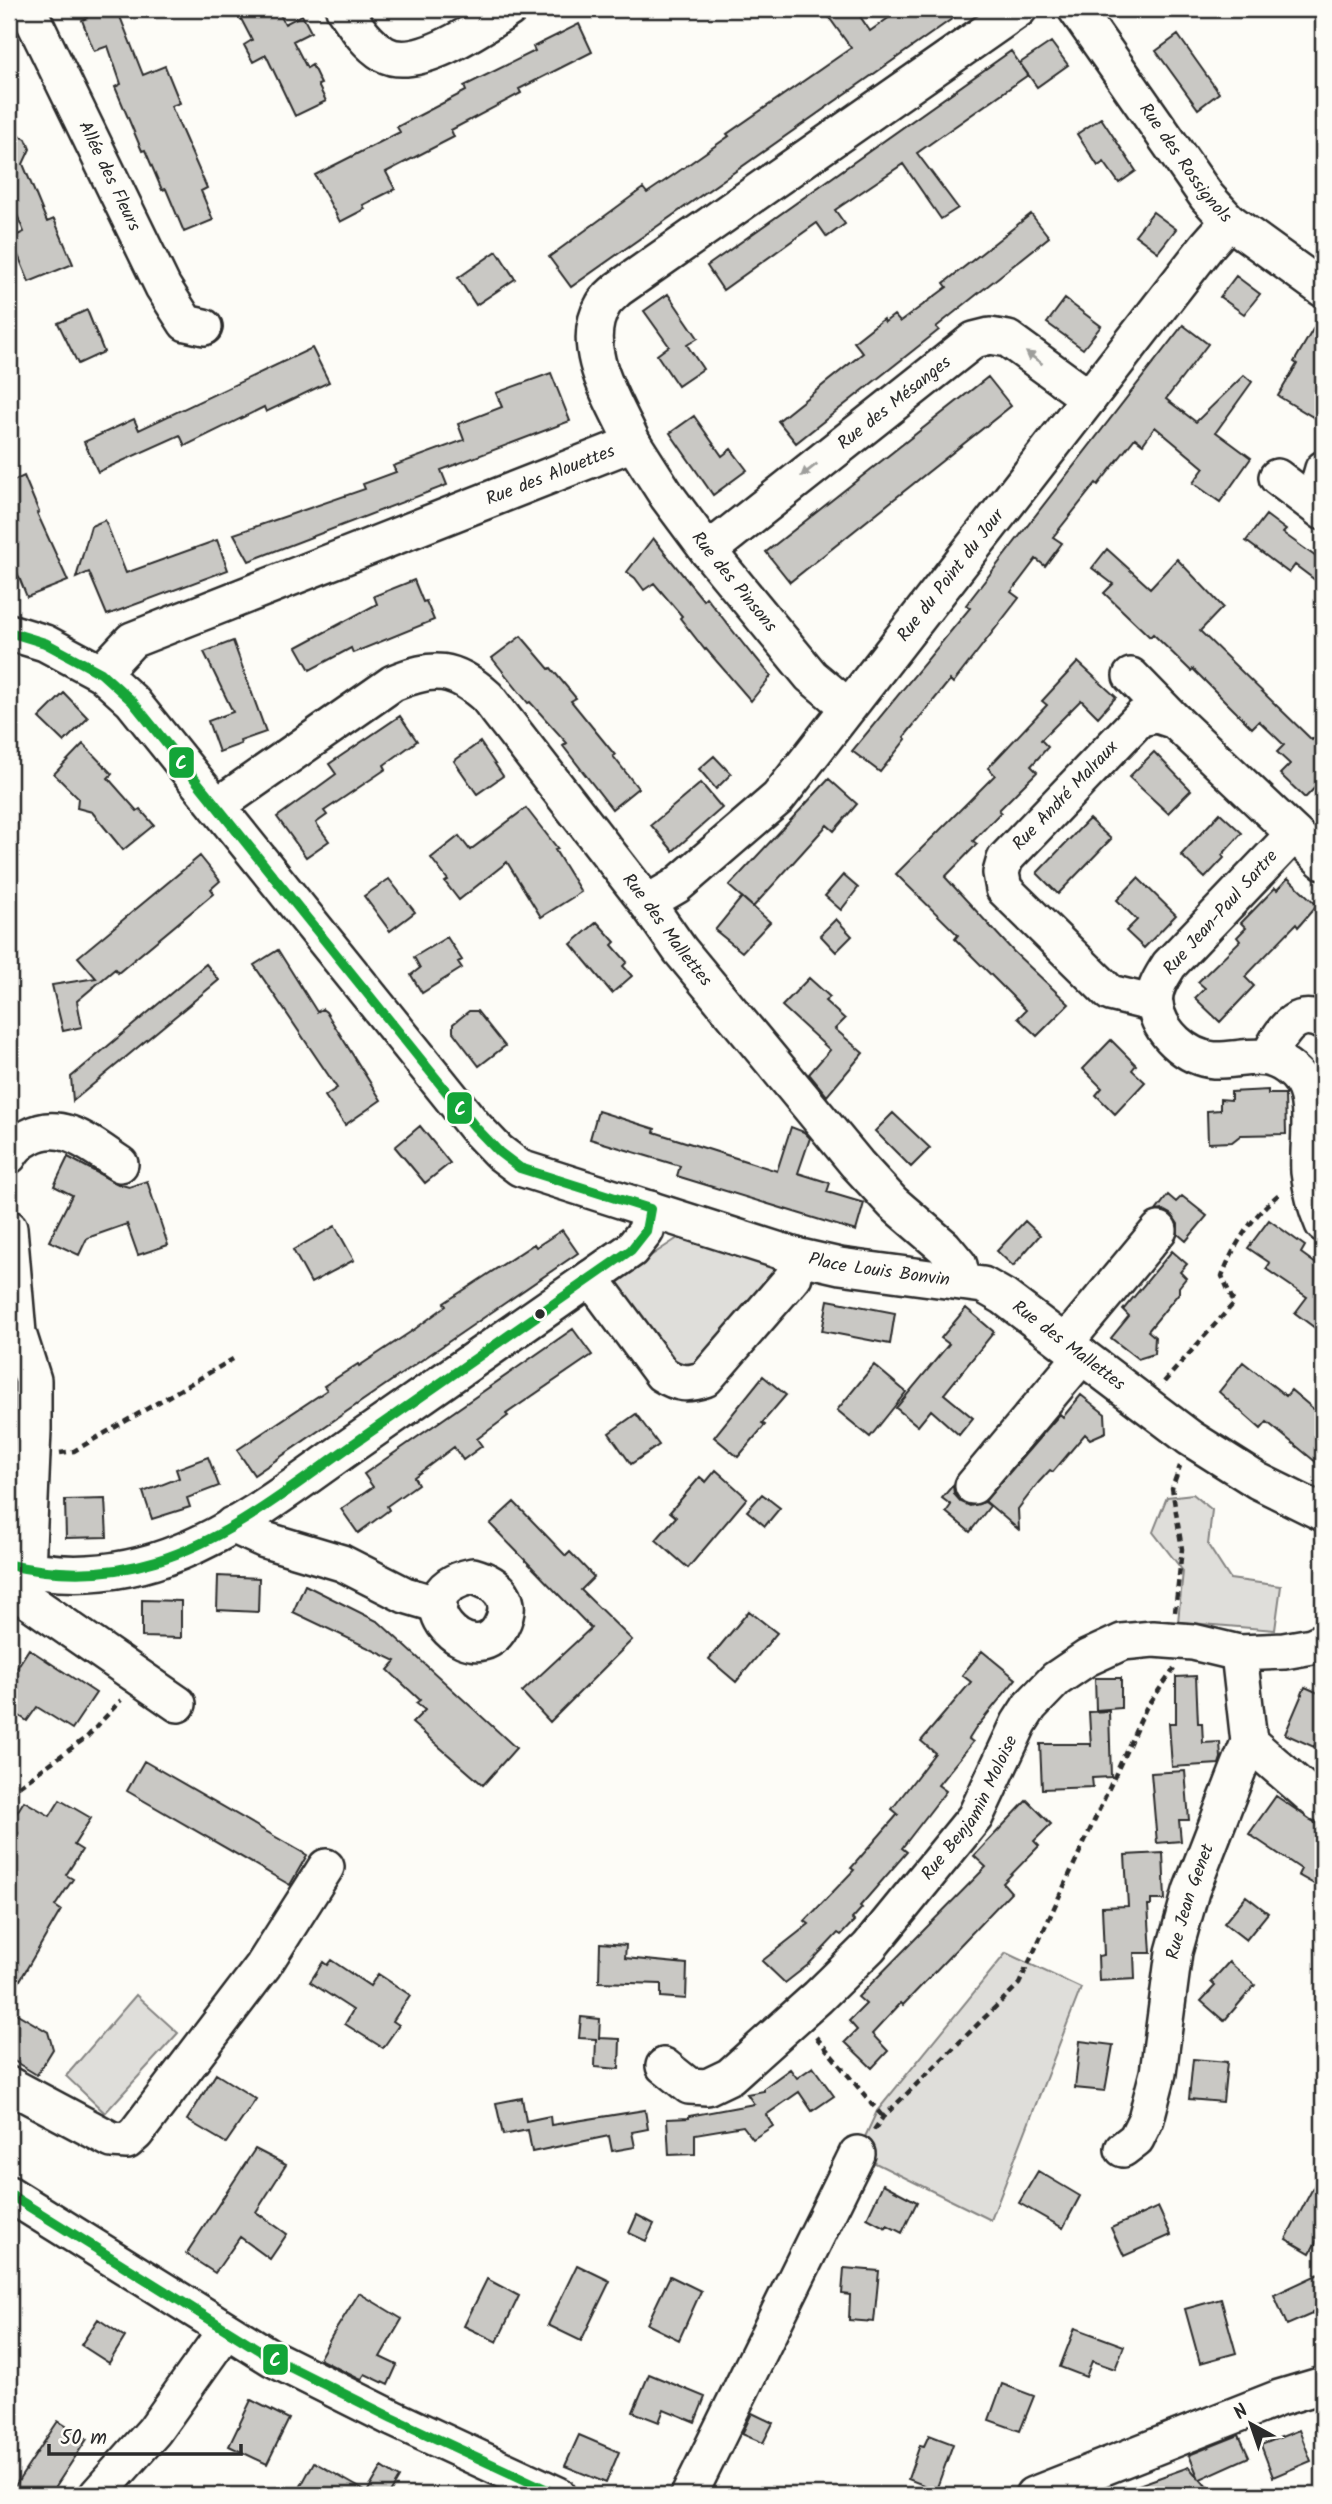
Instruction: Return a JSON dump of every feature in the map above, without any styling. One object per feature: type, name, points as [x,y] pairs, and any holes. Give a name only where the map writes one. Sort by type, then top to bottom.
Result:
[{"type":"street","name":"Allée des Fleurs","points":[[28,9],[163,288],[186,323],[204,327]]},
{"type":"street","points":[[344,9],[365,38],[386,55],[411,58],[434,52],[509,9]]},
{"type":"street","name":"Rue des Alouettes","points":[[101,673],[132,640],[633,443],[597,363],[594,332],[603,305],[618,289],[1019,9]]},
{"type":"street","name":"Rue des Rossignols","points":[[1076,9],[1207,197],[1229,221],[1323,289]]},
{"type":"street","name":"Rue du Point du Jour","points":[[647,903],[676,886],[778,798],[1229,221]]},
{"type":"street","name":"Rue des Mésanges","points":[[708,551],[974,340],[990,336],[1008,339],[1089,398]]},
{"type":"street","name":"Rue des Pinsons","points":[[633,443],[667,496],[708,551],[811,676],[848,707]]},
{"type":"street","points":[[1323,469],[1318,485],[1323,510]]},
{"type":"street","points":[[1277,477],[1323,510]]},
{"type":"street","points":[[9,632],[45,643],[101,673],[132,701],[217,806]]},
{"type":"street","name":"Rue des Mallettes","points":[[217,806],[393,682],[416,673],[445,672],[467,679],[487,697],[647,903],[680,950],[857,1164],[894,1203],[944,1247],[959,1265],[963,1282],[983,1285],[1004,1297],[1190,1438],[1258,1481],[1323,1513]]},
{"type":"street","points":[[1132,677],[1323,861]]},
{"type":"street","name":"Rue André Malraux","points":[[1154,1004],[1110,993],[1004,889],[1000,873],[1005,859],[1140,718],[1157,715],[1175,721]]},
{"type":"street","name":"Place Louis Bonvin","points":[[217,806],[475,1127],[499,1152],[520,1168],[796,1256],[841,1266],[963,1282]]},
{"type":"street","name":"Rue Jean-Paul Sartre","points":[[1154,1004],[1157,986],[1169,965],[1294,834]]},
{"type":"street","points":[[1154,1004],[1163,1027],[1176,1044],[1192,1054],[1211,1060],[1268,1058],[1288,1067],[1301,1081],[1308,1095],[1316,1103],[1310,1172],[1318,1213],[1323,1224]]},
{"type":"street","points":[[1268,1058],[1284,1028],[1299,1019],[1318,1019],[1323,1023]]},
{"type":"street","points":[[9,1156],[27,1138],[44,1130],[62,1130],[120,1164]]},
{"type":"street","points":[[15,1574],[81,1575],[121,1570],[208,1541],[280,1495],[631,1250],[646,1231],[650,1209]]},
{"type":"street","points":[[9,1228],[18,1333],[33,1380],[32,1460],[15,1574]]},
{"type":"street","points":[[973,1486],[1159,1230]]},
{"type":"street","name":"Place Louis Bonvin","points":[[591,1278],[662,1374],[675,1383],[689,1384],[705,1379],[794,1276],[796,1256]]},
{"type":"street","points":[[232,1525],[265,1540],[342,1563],[405,1595],[439,1605]]},
{"type":"street","points":[[15,1574],[80,1637],[178,1704]]},
{"type":"street","points":[[80,1637],[81,1575]]},
{"type":"street","name":"Rue Benjamin Moloise","points":[[664,2066],[689,2086],[707,2087],[730,2076],[869,1947],[975,1817],[1019,1723],[1030,1706],[1056,1679],[1087,1658],[1122,1642],[1153,1639],[1239,1653],[1284,1651],[1312,1646],[1323,1641]]},
{"type":"street","name":"Rue Jean Genet","points":[[1123,2149],[1136,2139],[1146,2119],[1158,2073],[1174,1952],[1191,1891],[1249,1742],[1239,1653]]},
{"type":"street","points":[[1249,1742],[1319,1803]]},
{"type":"street","points":[[9,2085],[112,2140],[127,2141],[136,2133],[263,1966],[326,1867]]},
{"type":"street","points":[[689,2495],[857,2154]]},
{"type":"street","points":[[9,2194],[272,2358],[392,2418],[558,2495]]},
{"type":"street","points":[[97,2495],[154,2431],[226,2330]]},
{"type":"street","points":[[1033,2495],[1279,2398],[1323,2385]]},
{"type":"path","points":[[1145,1404],[1234,1303],[1222,1276],[1230,1254],[1266,1205],[1310,1172]]},
{"type":"path","points":[[32,1460],[74,1451],[233,1359]]},
{"type":"path","points":[[857,2154],[883,2117],[1019,1984],[1146,1708],[1182,1642],[1182,1549],[1172,1488],[1190,1438]]},
{"type":"path","points":[[9,1793],[87,1737],[113,1711],[139,1677]]},
{"type":"path","points":[[797,2015],[883,2117]]},
{"type":"shaded area","points":[[684,1234],[768,1260],[775,1268],[775,1279],[697,1368],[683,1372],[616,1292],[617,1278]]},
{"type":"shaded area","points":[[1193,1494],[1212,1510],[1208,1545],[1230,1579],[1281,1586],[1275,1630],[1178,1622],[1183,1571],[1153,1532],[1167,1497]]},
{"type":"shaded area","points":[[1006,1953],[1081,1988],[991,2220],[857,2154],[877,2111]]},
{"type":"shaded area","points":[[136,1995],[178,2033],[105,2113],[66,2076]]},
{"type":"building","points":[[83,9],[117,9],[143,75],[165,66],[180,103],[171,106],[207,188],[201,191],[213,220],[184,232],[166,189],[162,190],[145,150],[142,151],[115,87],[121,84],[108,46],[94,51],[82,20],[87,18]]},
{"type":"building","points":[[255,9],[277,9],[285,24],[302,15],[311,32],[293,41],[307,68],[312,65],[326,101],[295,116],[266,55],[253,62],[244,45],[252,40],[240,17]]},
{"type":"building","points":[[823,9],[855,9],[870,31],[901,9],[966,9],[571,287],[549,257],[643,188],[647,193],[672,176],[729,136],[727,134],[851,48]]},
{"type":"building","points":[[579,24],[592,52],[519,89],[521,93],[451,130],[454,137],[386,172],[395,189],[363,205],[365,209],[340,222],[315,175],[400,132],[397,127],[466,91],[464,86],[535,51],[533,47]]},
{"type":"building","points":[[1178,35],[1219,93],[1198,109],[1156,51]]},
{"type":"building","points":[[1051,42],[1068,65],[1037,87],[1020,63]]},
{"type":"building","points":[[1011,51],[1028,75],[917,153],[958,208],[941,219],[903,164],[835,210],[845,224],[827,237],[817,223],[723,290],[707,266]]},
{"type":"building","points":[[1101,118],[1136,171],[1119,183],[1104,162],[1098,166],[1077,134]]},
{"type":"building","points":[[9,131],[26,139],[30,149],[23,164],[47,222],[54,219],[73,264],[29,282],[11,238],[24,232],[9,195]]},
{"type":"building","points":[[1153,212],[1176,229],[1158,252],[1135,235]]},
{"type":"building","points":[[1031,214],[1049,237],[936,327],[939,330],[796,443],[778,421],[863,353],[854,342],[883,319],[885,322],[894,315],[900,322],[947,287],[944,283]]},
{"type":"building","points":[[497,251],[515,279],[476,305],[458,278]]},
{"type":"building","points":[[1236,276],[1260,294],[1244,314],[1220,297]]},
{"type":"building","points":[[668,294],[698,338],[687,345],[703,369],[678,386],[657,355],[669,346],[644,311]]},
{"type":"building","points":[[1065,299],[1101,326],[1083,349],[1047,323]]},
{"type":"building","points":[[87,310],[104,352],[78,364],[58,323]]},
{"type":"building","points":[[1323,312],[1323,399],[1313,417],[1278,396]]},
{"type":"building","points":[[1183,325],[1208,344],[1166,399],[1196,422],[1244,375],[1252,382],[1216,432],[1251,458],[1220,502],[1193,483],[1204,468],[1155,427],[1143,444],[1135,438],[1053,537],[1062,543],[1045,566],[1036,559],[1011,592],[1019,598],[953,683],[950,680],[904,737],[906,739],[880,772],[852,751],[970,608],[966,605]]},
{"type":"building","points":[[312,348],[329,382],[266,412],[264,407],[185,446],[180,435],[98,472],[84,442],[134,419],[139,430]]},
{"type":"building","points":[[551,373],[570,421],[441,470],[447,485],[249,561],[234,534],[365,489],[363,484],[396,472],[393,466],[464,440],[458,424],[502,407],[496,393]]},
{"type":"building","points":[[988,377],[1011,406],[790,582],[766,552]]},
{"type":"building","points":[[694,416],[722,456],[731,449],[747,470],[713,495],[670,433]]},
{"type":"building","points":[[24,476],[39,512],[37,513],[68,581],[27,597],[9,552],[9,483]]},
{"type":"building","points":[[1266,515],[1286,530],[1283,533],[1323,562],[1323,586],[1295,565],[1289,573],[1246,541]]},
{"type":"building","points":[[105,520],[126,573],[217,540],[228,570],[107,615],[89,572],[76,578],[91,526]]},
{"type":"building","points":[[653,538],[703,600],[706,597],[771,676],[751,701],[705,650],[680,618],[682,616],[654,583],[644,590],[627,572]]},
{"type":"building","points":[[1107,549],[1150,588],[1177,559],[1223,607],[1200,631],[1312,740],[1323,729],[1323,779],[1305,798],[1280,774],[1290,764],[1277,752],[1284,745],[1259,721],[1252,728],[1193,669],[1191,671],[1153,634],[1150,637],[1104,593],[1113,584],[1092,568]]},
{"type":"building","points":[[414,580],[434,620],[353,653],[351,648],[310,670],[297,647],[377,604],[374,596]]},
{"type":"building","points":[[521,636],[576,698],[571,701],[638,788],[612,809],[563,746],[567,743],[530,702],[528,703],[492,658]]},
{"type":"building","points":[[233,641],[266,732],[219,752],[208,721],[233,712],[204,652]]},
{"type":"building","points":[[1078,662],[1116,697],[1098,717],[1081,700],[1041,740],[1048,747],[1031,766],[1037,772],[999,810],[1001,812],[973,841],[977,844],[945,877],[1014,952],[1069,1004],[1037,1036],[1018,1018],[1026,1010],[955,939],[958,935],[896,874],[995,775],[988,768],[1047,705],[1042,701]]},
{"type":"building","points":[[64,693],[88,718],[64,742],[39,718]]},
{"type":"building","points":[[400,716],[417,741],[384,765],[386,769],[324,811],[327,815],[316,823],[329,841],[306,857],[277,817],[336,774],[329,764]]},
{"type":"building","points":[[480,742],[503,776],[477,794],[454,761]]},
{"type":"building","points":[[83,744],[112,774],[108,778],[137,811],[140,809],[154,825],[123,850],[92,812],[77,808],[78,798],[54,774]]},
{"type":"building","points":[[1154,752],[1191,790],[1168,813],[1129,777]]},
{"type":"building","points":[[714,756],[731,774],[716,789],[699,769]]},
{"type":"building","points":[[829,779],[857,804],[834,831],[827,825],[753,907],[729,886]]},
{"type":"building","points":[[701,783],[722,808],[673,851],[651,825]]},
{"type":"building","points":[[526,808],[558,849],[555,850],[581,892],[541,917],[507,862],[459,900],[431,858],[459,836],[470,850]]},
{"type":"building","points":[[1220,813],[1242,833],[1205,878],[1181,855]]},
{"type":"building","points":[[1089,819],[1111,839],[1058,894],[1037,873]]},
{"type":"building","points":[[200,856],[220,881],[211,889],[214,893],[118,973],[115,969],[77,1001],[82,1027],[63,1031],[52,985],[96,978],[78,957]]},
{"type":"building","points":[[843,875],[858,888],[841,910],[825,896]]},
{"type":"building","points":[[1138,878],[1176,915],[1144,948],[1126,931],[1137,920],[1117,900]]},
{"type":"building","points":[[1288,878],[1317,905],[1298,927],[1296,924],[1245,977],[1254,986],[1220,1022],[1195,998],[1205,988],[1198,982],[1240,941],[1237,937],[1246,928],[1241,923]]},
{"type":"building","points":[[389,879],[415,912],[390,931],[364,896]]},
{"type":"building","points":[[742,897],[770,922],[742,952],[715,930]]},
{"type":"building","points":[[836,919],[852,936],[836,952],[820,935]]},
{"type":"building","points":[[597,922],[615,942],[612,945],[627,962],[623,966],[632,976],[612,993],[571,944]]},
{"type":"building","points":[[447,937],[462,960],[458,962],[462,968],[422,993],[411,975],[420,968],[414,957]]},
{"type":"building","points":[[278,950],[317,1012],[322,1009],[326,1012],[381,1100],[345,1125],[325,1096],[337,1088],[254,965]]},
{"type":"building","points":[[206,964],[219,980],[73,1101],[71,1077]]},
{"type":"building","points":[[809,978],[830,997],[825,1001],[845,1019],[835,1029],[863,1053],[827,1096],[809,1074],[830,1050],[782,1006]]},
{"type":"building","points":[[469,1011],[477,1011],[505,1046],[479,1066],[453,1032],[453,1024]]},
{"type":"building","points":[[1111,1040],[1136,1065],[1132,1070],[1145,1082],[1115,1114],[1096,1095],[1102,1088],[1083,1069]]},
{"type":"building","points":[[1268,1090],[1268,1094],[1285,1094],[1286,1134],[1241,1135],[1232,1142],[1208,1143],[1207,1111],[1220,1110],[1220,1099],[1231,1100],[1231,1092]]},
{"type":"building","points":[[598,1111],[655,1129],[654,1132],[777,1171],[791,1127],[804,1132],[810,1138],[798,1173],[830,1183],[827,1192],[864,1203],[856,1231],[677,1176],[680,1166],[590,1139]]},
{"type":"building","points":[[893,1113],[930,1148],[911,1167],[875,1131]]},
{"type":"building","points":[[420,1126],[450,1163],[425,1183],[395,1147]]},
{"type":"building","points":[[68,1157],[118,1184],[129,1187],[147,1181],[168,1245],[138,1255],[127,1224],[87,1238],[79,1255],[49,1241],[72,1195],[54,1186]]},
{"type":"building","points":[[1168,1195],[1176,1202],[1182,1196],[1207,1216],[1186,1241],[1178,1234],[1178,1224],[1172,1215],[1163,1210],[1156,1211]]},
{"type":"building","points":[[1269,1220],[1305,1246],[1301,1253],[1323,1269],[1323,1334],[1295,1313],[1307,1297],[1266,1269],[1270,1263],[1248,1248]]},
{"type":"building","points":[[1025,1221],[1040,1235],[1013,1266],[997,1251]]},
{"type":"building","points":[[335,1226],[354,1260],[311,1283],[293,1250]]},
{"type":"building","points":[[562,1230],[578,1253],[254,1475],[237,1450],[327,1390],[324,1386],[415,1329],[446,1306],[444,1303],[534,1244],[536,1247]]},
{"type":"building","points":[[1172,1251],[1187,1264],[1180,1272],[1186,1278],[1179,1287],[1179,1293],[1148,1331],[1155,1337],[1154,1354],[1138,1359],[1111,1338],[1129,1316],[1123,1310]]},
{"type":"building","points":[[828,1300],[895,1313],[890,1344],[822,1331]]},
{"type":"building","points":[[966,1308],[994,1332],[944,1394],[973,1418],[959,1435],[931,1410],[918,1426],[896,1408],[949,1344],[941,1338]]},
{"type":"building","points":[[573,1329],[592,1355],[506,1414],[508,1416],[477,1439],[482,1446],[463,1460],[454,1447],[414,1477],[418,1484],[387,1506],[389,1510],[358,1533],[341,1509],[373,1487],[364,1474]]},
{"type":"building","points":[[1243,1362],[1286,1396],[1291,1390],[1323,1417],[1323,1468],[1267,1422],[1261,1429],[1219,1392]]},
{"type":"building","points":[[874,1365],[906,1392],[870,1437],[837,1410]]},
{"type":"building","points":[[763,1376],[786,1395],[738,1457],[714,1437]]},
{"type":"building","points":[[1081,1395],[1105,1414],[1106,1432],[1090,1439],[1085,1434],[1053,1472],[1050,1470],[1039,1482],[1018,1509],[1019,1530],[985,1501],[1060,1414],[1063,1417]]},
{"type":"building","points":[[636,1414],[659,1445],[631,1464],[609,1433]]},
{"type":"building","points":[[208,1457],[219,1486],[187,1498],[190,1507],[152,1519],[143,1492],[179,1478],[176,1469]]},
{"type":"building","points":[[716,1470],[747,1498],[688,1568],[656,1540],[676,1517],[670,1512],[700,1477],[706,1482]]},
{"type":"building","points":[[953,1485],[954,1494],[961,1502],[970,1506],[985,1502],[990,1506],[970,1532],[946,1512],[951,1505],[942,1498]]},
{"type":"building","points":[[762,1494],[780,1508],[765,1526],[747,1511]]},
{"type":"building","points":[[105,1499],[107,1537],[66,1538],[65,1500]]},
{"type":"building","points":[[514,1502],[566,1556],[570,1552],[594,1577],[581,1590],[632,1640],[550,1722],[522,1692],[591,1628],[490,1524]]},
{"type":"building","points":[[218,1576],[259,1578],[258,1612],[217,1610]]},
{"type":"building","points":[[305,1585],[379,1622],[516,1748],[483,1785],[412,1723],[425,1710],[416,1703],[420,1700],[388,1670],[396,1661],[293,1612]]},
{"type":"building","points":[[142,1600],[181,1601],[181,1638],[142,1637]]},
{"type":"building","points":[[749,1611],[777,1633],[736,1682],[709,1659]]},
{"type":"building","points":[[29,1649],[96,1693],[72,1729],[37,1707],[27,1721],[9,1709],[9,1680]]},
{"type":"building","points":[[982,1651],[1016,1679],[976,1728],[969,1739],[973,1742],[938,1785],[946,1791],[902,1848],[907,1852],[860,1906],[862,1908],[852,1919],[854,1921],[841,1935],[838,1933],[808,1965],[785,1983],[762,1961],[809,1924],[805,1921],[854,1870],[851,1868],[898,1814],[892,1809],[935,1753],[921,1741],[971,1682],[962,1675]]},
{"type":"building","points":[[1196,1676],[1198,1723],[1202,1723],[1203,1743],[1220,1742],[1221,1758],[1219,1764],[1172,1767],[1169,1723],[1176,1723],[1176,1677]]},
{"type":"building","points":[[1095,1678],[1121,1678],[1121,1708],[1096,1710]]},
{"type":"building","points":[[1305,1687],[1323,1695],[1323,1727],[1314,1747],[1285,1734]]},
{"type":"building","points":[[1109,1711],[1111,1777],[1092,1778],[1093,1787],[1042,1789],[1040,1744],[1091,1744],[1089,1712]]},
{"type":"building","points":[[144,1761],[307,1855],[290,1885],[127,1791]]},
{"type":"building","points":[[1185,1771],[1189,1820],[1179,1820],[1181,1841],[1157,1843],[1151,1773]]},
{"type":"building","points":[[1276,1796],[1323,1828],[1323,1889],[1298,1875],[1301,1869],[1249,1834]]},
{"type":"building","points":[[60,1800],[91,1818],[74,1845],[82,1850],[66,1875],[73,1879],[55,1906],[61,1910],[9,1999],[9,1848],[18,1833],[9,1825],[24,1801],[50,1816]]},
{"type":"building","points":[[1027,1800],[1051,1824],[1034,1841],[1039,1846],[1003,1883],[1011,1892],[872,2034],[888,2051],[872,2068],[845,2042],[857,2030],[849,2021],[866,2004],[858,1997],[986,1867],[974,1856]]},
{"type":"building","points":[[1163,1853],[1165,1900],[1151,1900],[1151,1905],[1148,1905],[1151,1953],[1134,1953],[1135,1979],[1099,1981],[1098,1956],[1104,1955],[1102,1907],[1128,1906],[1125,1855]]},
{"type":"building","points":[[1246,1896],[1268,1913],[1246,1940],[1224,1923]]},
{"type":"building","points":[[600,1943],[626,1945],[625,1958],[687,1964],[686,1999],[661,1997],[661,1984],[599,1982]]},
{"type":"building","points":[[331,1960],[370,1986],[378,1974],[410,1995],[393,2021],[399,2025],[383,2048],[345,2024],[353,2010],[310,1982],[323,1962],[327,1965]]},
{"type":"building","points":[[1229,1962],[1255,1985],[1224,2021],[1201,2001],[1215,1986],[1211,1982]]},
{"type":"building","points":[[9,2009],[48,2032],[53,2049],[37,2075],[9,2058]]},
{"type":"building","points":[[581,2017],[600,2019],[599,2038],[620,2039],[619,2069],[595,2067],[596,2039],[579,2038]]},
{"type":"building","points":[[1080,2041],[1113,2045],[1105,2091],[1075,2088]]},
{"type":"building","points":[[1193,2059],[1227,2062],[1223,2102],[1189,2099]]},
{"type":"building","points":[[813,2067],[834,2096],[812,2111],[799,2092],[766,2115],[773,2126],[753,2139],[743,2126],[695,2134],[695,2154],[669,2155],[667,2119],[689,2118],[754,2104],[747,2094],[764,2091],[764,2088],[790,2069],[797,2078]]},
{"type":"building","points":[[216,2074],[256,2099],[226,2143],[187,2120]]},
{"type":"building","points":[[522,2098],[526,2121],[550,2116],[551,2125],[645,2110],[648,2129],[632,2132],[635,2147],[612,2151],[609,2136],[532,2152],[528,2130],[503,2135],[496,2103]]},
{"type":"building","points":[[255,2149],[286,2165],[256,2212],[287,2234],[270,2259],[240,2237],[215,2273],[186,2254]]},
{"type":"building","points":[[1323,2169],[1323,2229],[1310,2253],[1286,2239]]},
{"type":"building","points":[[1038,2171],[1080,2196],[1063,2228],[1019,2203]]},
{"type":"building","points":[[883,2184],[917,2202],[902,2233],[867,2218]]},
{"type":"building","points":[[1158,2207],[1171,2235],[1124,2256],[1111,2228]]},
{"type":"building","points":[[637,2215],[654,2224],[646,2241],[629,2233]]},
{"type":"building","points":[[577,2265],[610,2281],[581,2341],[548,2325]]},
{"type":"building","points":[[844,2268],[879,2271],[874,2322],[849,2320],[850,2295],[842,2294]]},
{"type":"building","points":[[1323,2272],[1323,2307],[1287,2325],[1274,2295]]},
{"type":"building","points":[[670,2276],[701,2291],[679,2340],[647,2324]]},
{"type":"building","points":[[487,2279],[519,2296],[497,2342],[464,2326]]},
{"type":"building","points":[[359,2293],[402,2319],[380,2357],[397,2365],[388,2385],[365,2374],[361,2380],[319,2359]]},
{"type":"building","points":[[1221,2299],[1236,2353],[1200,2363],[1185,2309]]},
{"type":"building","points":[[98,2319],[125,2337],[109,2363],[81,2345]]},
{"type":"building","points":[[1075,2328],[1124,2346],[1115,2369],[1092,2361],[1086,2377],[1060,2367]]},
{"type":"building","points":[[649,2374],[705,2397],[695,2422],[664,2409],[659,2422],[633,2412]]},
{"type":"building","points":[[1002,2384],[1034,2396],[1020,2431],[989,2420]]},
{"type":"building","points":[[251,2400],[289,2419],[267,2464],[229,2446]]},
{"type":"building","points":[[752,2413],[773,2423],[763,2443],[742,2434]]},
{"type":"building","points":[[58,2421],[87,2439],[50,2495],[9,2495]]},
{"type":"building","points":[[1299,2430],[1311,2461],[1273,2477],[1261,2445]]},
{"type":"building","points":[[579,2435],[619,2452],[606,2483],[565,2466]]},
{"type":"building","points":[[929,2435],[953,2444],[936,2490],[908,2479],[920,2445],[924,2446]]},
{"type":"building","points":[[1239,2435],[1249,2457],[1200,2479],[1214,2495],[1119,2495],[1119,2492],[1189,2467],[1199,2479],[1189,2455]]},
{"type":"building","points":[[314,2462],[367,2492],[382,2467],[399,2478],[389,2495],[296,2495]]},
{"type":"transit line","name":"C","points":[[9,632],[45,643],[101,673],[132,701],[475,1127],[499,1152],[520,1168],[650,1209]]},
{"type":"transit line","name":"C","points":[[9,1565],[65,1573],[119,1570],[184,1551],[236,1525],[631,1250],[646,1231],[650,1209]]},
{"type":"transit line","name":"C","points":[[9,2194],[272,2358],[392,2418],[558,2495]]}]
